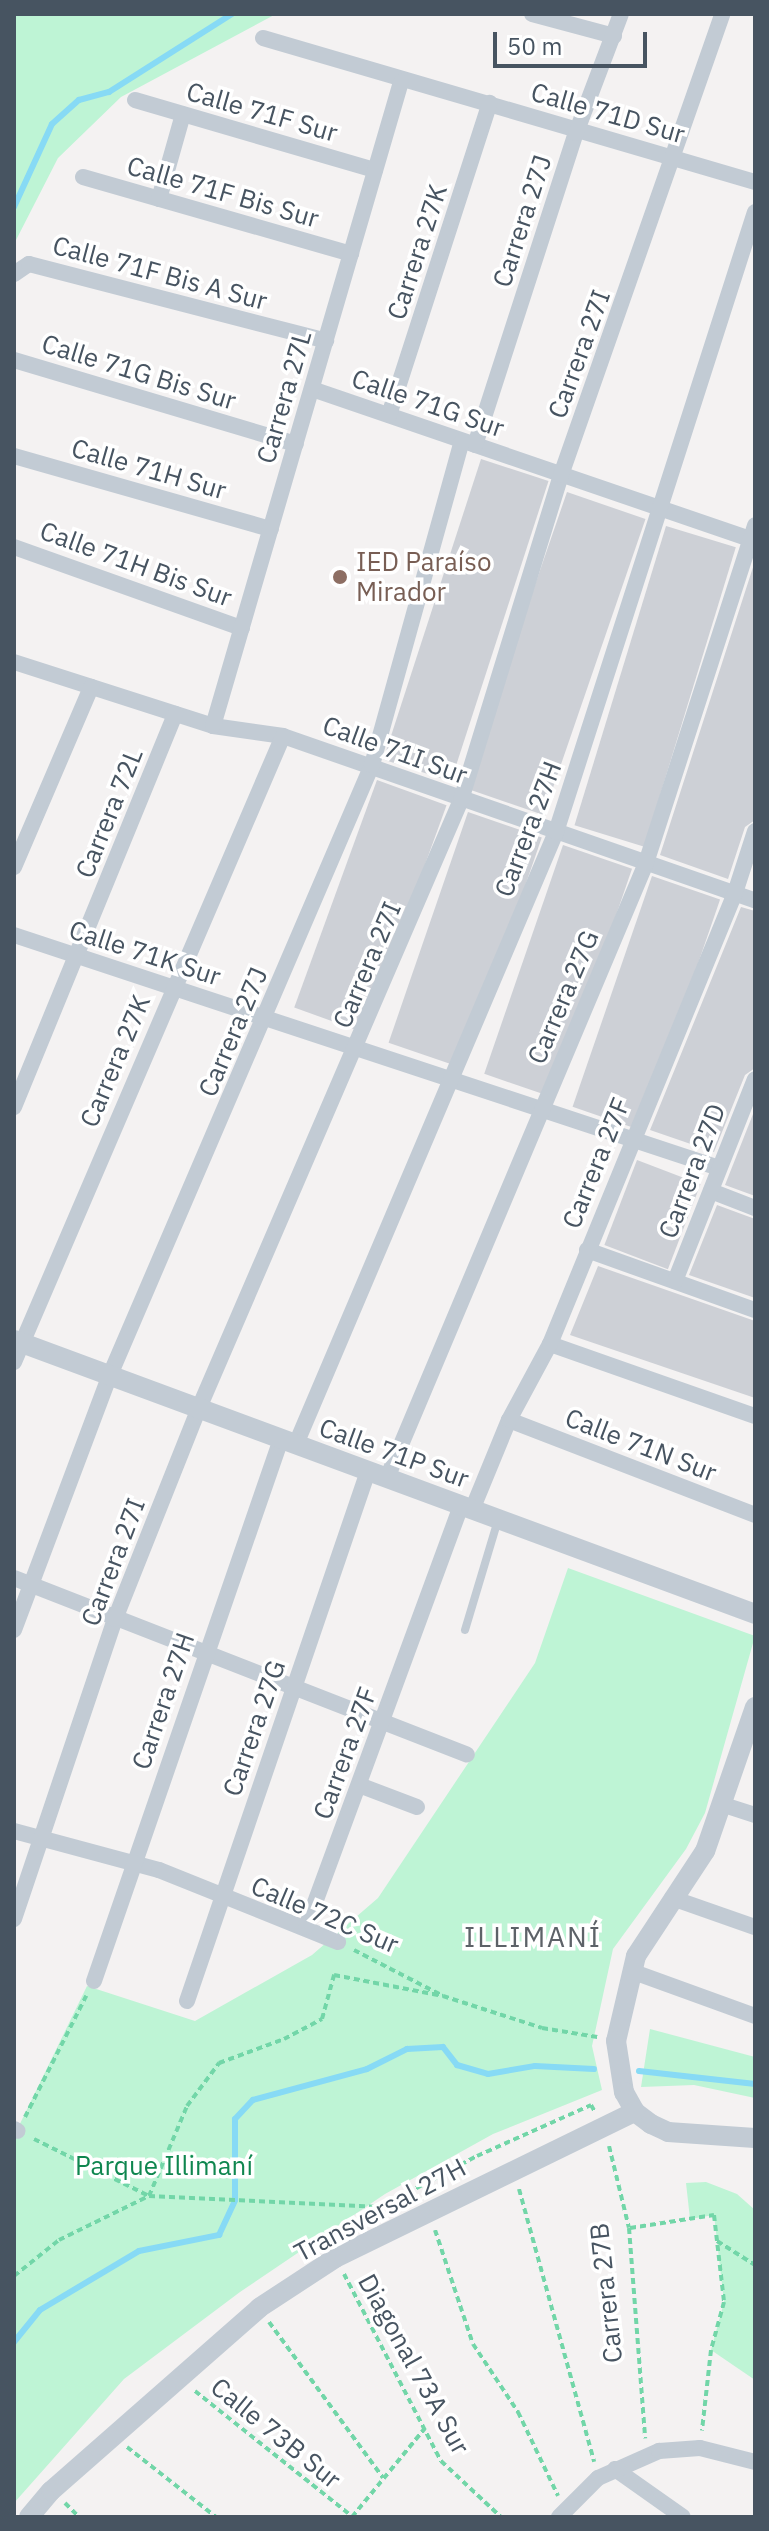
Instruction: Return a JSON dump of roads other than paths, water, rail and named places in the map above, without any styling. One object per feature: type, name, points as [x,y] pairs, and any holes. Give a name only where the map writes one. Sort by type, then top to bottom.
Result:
[{"type":"street","points":[[532,14],[614,36]]},
{"type":"street","name":"Carrera 27J","points":[[14,1630],[22,1582],[372,765],[468,443],[576,133],[621,14]]},
{"type":"street","name":"Carrera 27I","points":[[14,1919],[115,1619],[199,1408],[358,1048],[461,800],[561,475],[675,157],[722,14]]},
{"type":"street","name":"Calle 71D Sur","points":[[263,38],[401,82],[490,103],[576,133],[675,157],[755,182]]},
{"type":"street","name":"Carrera 27L","points":[[213,726],[401,82]]},
{"type":"street","name":"Calle 71F Sur","points":[[135,100],[375,170]]},
{"type":"street","name":"Carrera 27K","points":[[389,415],[490,103]]},
{"type":"street","points":[[159,199],[183,114]]},
{"type":"street","name":"Calle 71F Bis Sur","points":[[83,177],[351,254]]},
{"type":"street","name":"Carrera 27H","points":[[94,1981],[204,1653],[288,1441],[450,1079],[556,832],[755,212]]},
{"type":"street","name":"Calle 71F Bis A Sur","points":[[14,274],[29,264],[326,341]]},
{"type":"street","name":"Calle 71G Bis Sur","points":[[14,360],[296,444]]},
{"type":"street","name":"Calle 71G Sur","points":[[312,389],[561,475],[753,535]]},
{"type":"street","name":"Calle 71H Sur","points":[[14,456],[271,529]]},
{"type":"street","name":"Carrera 27G","points":[[187,2001],[293,1687],[377,1474],[541,1109],[646,863],[753,535]]},
{"type":"street","name":"Calle 71H Bis Sur","points":[[14,547],[242,628]]},
{"type":"street","name":"Calle 71I Sur","points":[[14,662],[213,726],[283,736],[755,900]]},
{"type":"street","points":[[14,867],[91,687]]},
{"type":"street","name":"Carrera 72L","points":[[14,1107],[175,714]]},
{"type":"street","name":"Carrera 27K","points":[[14,1362],[18,1341],[283,736]]},
{"type":"street","name":"Carrera 27F","points":[[306,1927],[382,1722],[467,1508],[550,1344],[631,1139],[735,893],[755,831]]},
{"type":"street","name":"Calle 71K Sur","points":[[14,935],[716,1167]]},
{"type":"street","name":"Carrera 27D","points":[[675,1281],[711,1191],[716,1167],[755,1079]]},
{"type":"street","points":[[711,1191],[755,1208]]},
{"type":"street","points":[[587,1250],[755,1310]]},
{"type":"street","name":"Calle 71P Sur","points":[[18,1341],[755,1614]]},
{"type":"street","points":[[550,1344],[755,1416]]},
{"type":"street","name":"Calle 71N Sur","points":[[509,1420],[755,1515]]},
{"type":"street","points":[[22,1582],[467,1755]]},
{"type":"street","points":[[754,1714],[705,1851],[672,1898],[631,1971],[616,2041],[620,2079],[635,2112],[668,2132],[755,2138]]},
{"type":"street","points":[[359,1785],[417,1807]]},
{"type":"street","points":[[724,1805],[755,1815]]},
{"type":"street","name":"Calle 72C Sur","points":[[14,1831],[134,1863],[223,1899],[306,1927],[338,1942]]},
{"type":"street","points":[[672,1898],[755,1927]]},
{"type":"street","points":[[631,1971],[755,2016]]},
{"type":"street","name":"Transversal 27H","points":[[29,2517],[112,2435],[259,2308],[335,2258],[635,2112]]},
{"type":"street","points":[[562,2514],[598,2478],[647,2456],[700,2448],[755,2462]]},
{"type":"street","points":[[615,2469],[673,2514]]},
{"type":"lane","points":[[465,1630],[498,1519]]},
{"type":"waterway","points":[[14,207],[52,124],[79,100],[109,92],[232,14]]},
{"type":"waterway","points":[[14,2342],[40,2310],[139,2251],[219,2235],[235,2200],[235,2119],[253,2100],[367,2069],[407,2049],[443,2047],[457,2065],[488,2074],[535,2066],[594,2069]]},
{"type":"waterway","points":[[639,2071],[755,2084]]},
{"type":"place","name":"IED Paraíso Mirador","points":[[340,577]]},
{"type":"district","name":"ILLIMANÍ","points":[[533,1937]]},
{"type":"park label","name":"Parque Illimaní","points":[[164,2166]]}]
